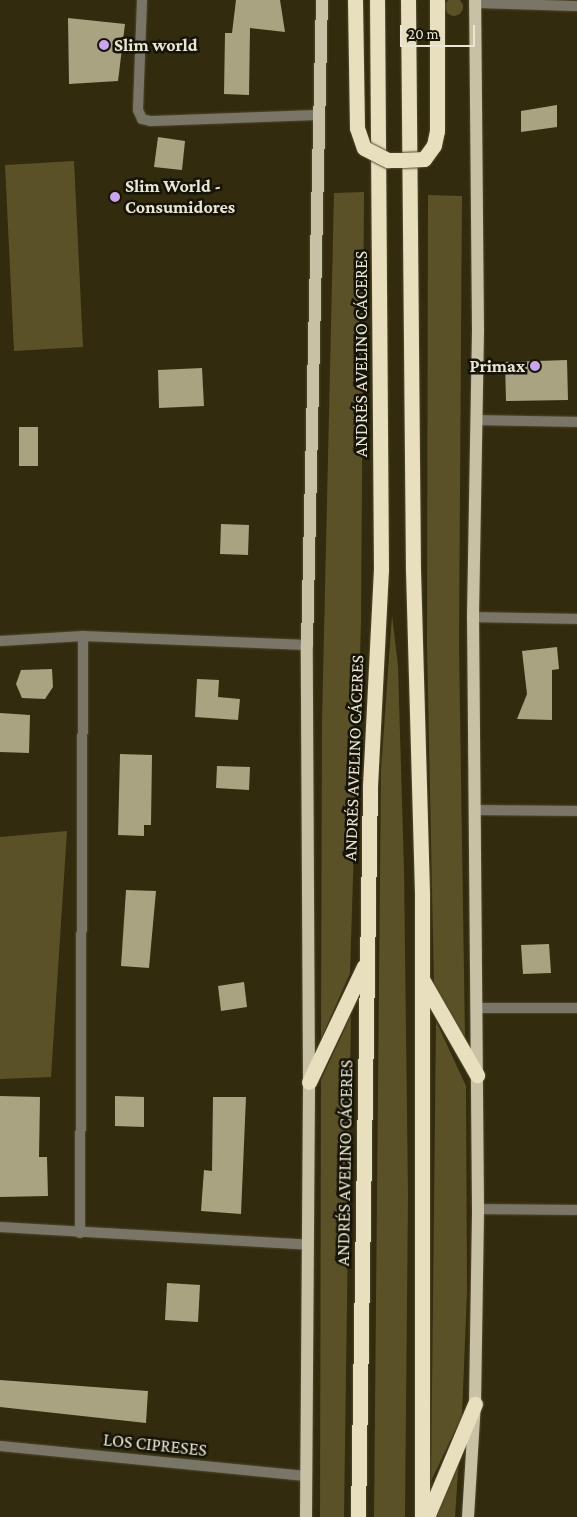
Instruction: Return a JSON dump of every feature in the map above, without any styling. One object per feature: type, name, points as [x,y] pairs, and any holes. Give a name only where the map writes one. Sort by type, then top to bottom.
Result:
[{"type":"highway","points":[[355,0],[357,128],[364,148],[388,160],[424,159],[434,145],[438,131],[436,0]]},
{"type":"highway","name":"ANDRÉS AVELINO CÁCERES","points":[[358,1517],[370,786],[381,570],[377,0]]},
{"type":"highway","points":[[408,0],[412,570],[422,977],[422,1517]]},
{"type":"highway","points":[[309,1082],[366,960]]},
{"type":"highway","points":[[422,977],[477,1075]]},
{"type":"highway","points":[[426,1517],[475,1404]]},
{"type":"main road","name":"ANDRÉS AVELINO CÁCERES","points":[[306,1517],[309,1082],[306,645],[322,0]]},
{"type":"main road","points":[[468,1517],[475,1404],[478,1209],[473,617],[477,420],[475,2]]},
{"type":"street","points":[[142,0],[138,110],[142,119],[151,122],[318,115]]},
{"type":"street","points":[[475,2],[577,6]]},
{"type":"street","points":[[477,420],[577,422]]},
{"type":"street","points":[[473,617],[577,619]]},
{"type":"street","points":[[0,641],[83,636],[306,645]]},
{"type":"street","points":[[80,1233],[83,636]]},
{"type":"street","points":[[476,810],[577,811]]},
{"type":"street","points":[[477,1008],[577,1008]]},
{"type":"street","points":[[478,1209],[577,1210]]},
{"type":"street","points":[[0,1227],[308,1245]]},
{"type":"street","name":"LOS CIPRESES","points":[[0,1446],[306,1476]]},
{"type":"shaded area","points":[[454,-2],[460,1],[463,7],[460,13],[454,16],[448,13],[445,7],[448,1]]},
{"type":"shaded area","points":[[74,161],[83,347],[14,351],[5,165]]},
{"type":"shaded area","points":[[364,192],[361,623],[350,973],[321,1039],[322,721],[334,193]]},
{"type":"shaded area","points":[[428,195],[462,196],[459,645],[465,1038],[434,987],[427,646]]},
{"type":"shaded area","points":[[392,615],[398,666],[404,869],[408,1195],[405,1517],[374,1517],[381,770]]},
{"type":"shaded area","points":[[67,831],[51,1077],[0,1079],[0,837]]},
{"type":"shaded area","points":[[351,1015],[344,1517],[320,1517],[321,1080]]},
{"type":"shaded area","points":[[436,1021],[466,1086],[467,1291],[462,1416],[431,1481]]},
{"type":"shaded area","points":[[459,1457],[455,1517],[436,1517]]},
{"type":"building","points":[[236,0],[280,0],[285,32],[250,28],[249,95],[224,94],[225,33],[232,33]]},
{"type":"building","points":[[68,18],[125,24],[118,81],[69,84]]},
{"type":"building","points":[[557,105],[557,127],[521,132],[521,111]]},
{"type":"building","points":[[158,137],[185,141],[182,170],[154,167]]},
{"type":"building","points":[[567,360],[568,400],[506,401],[505,362]]},
{"type":"building","points":[[202,368],[204,406],[159,408],[158,370]]},
{"type":"building","points":[[19,427],[38,427],[38,466],[19,466]]},
{"type":"building","points":[[221,524],[249,525],[248,555],[220,554]]},
{"type":"building","points":[[557,647],[559,669],[552,670],[552,720],[517,719],[527,694],[522,651]]},
{"type":"building","points":[[52,669],[53,687],[45,699],[22,698],[16,684],[21,670]]},
{"type":"building","points":[[197,679],[219,680],[218,697],[240,699],[238,720],[195,717]]},
{"type":"building","points":[[0,713],[30,715],[29,753],[0,752]]},
{"type":"building","points":[[120,754],[152,755],[151,825],[144,825],[144,836],[118,835]]},
{"type":"building","points":[[217,766],[250,767],[249,790],[216,788]]},
{"type":"building","points":[[126,890],[156,891],[149,968],[121,966]]},
{"type":"building","points":[[549,944],[551,973],[523,974],[521,945]]},
{"type":"building","points":[[244,982],[247,1007],[221,1011],[218,986]]},
{"type":"building","points":[[0,1096],[40,1097],[39,1157],[47,1157],[48,1196],[0,1197]]},
{"type":"building","points":[[115,1096],[144,1097],[144,1127],[115,1126]]},
{"type":"building","points":[[213,1097],[246,1097],[241,1214],[201,1211],[204,1170],[212,1171]]},
{"type":"building","points":[[167,1283],[200,1285],[198,1322],[165,1320]]},
{"type":"building","points":[[0,1380],[148,1391],[146,1423],[0,1407]]},
{"type":"place","name":"Slim world","points":[[104,45]]},
{"type":"place","name":"Slim World - Consumidores","points":[[115,197]]},
{"type":"place","name":"Primax","points":[[535,366]]}]
